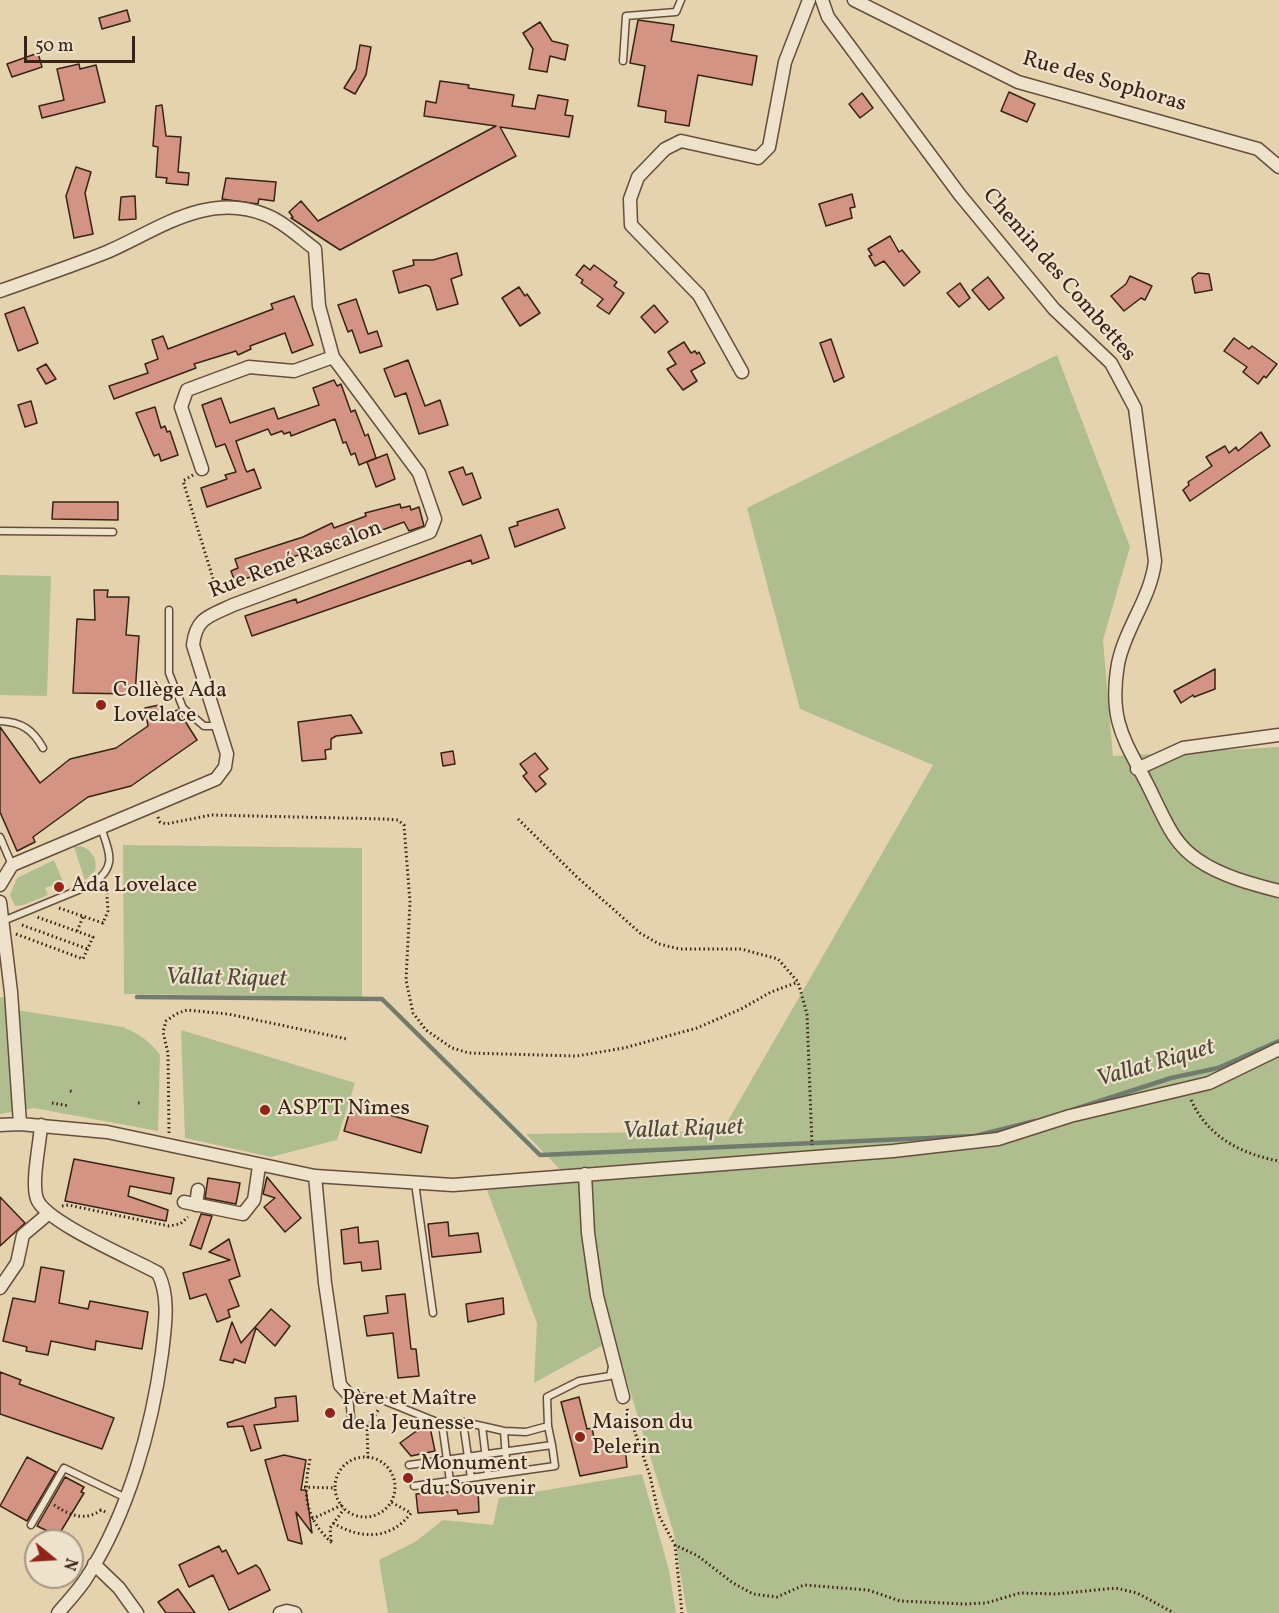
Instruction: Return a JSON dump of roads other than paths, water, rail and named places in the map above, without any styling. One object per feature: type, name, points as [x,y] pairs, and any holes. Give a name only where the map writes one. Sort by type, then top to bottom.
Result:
[{"type":"street","points":[[742,372],[699,294],[631,225],[630,199],[638,177],[665,149],[681,141],[758,158],[769,147],[785,62],[809,0]]},
{"type":"street","name":"Chemin des Combettes","points":[[822,0],[828,17],[960,195],[1054,309],[1111,363],[1135,408],[1155,561],[1150,586],[1126,636],[1118,664],[1115,696],[1118,722],[1126,747],[1137,769],[1174,838],[1187,852],[1199,861],[1226,874],[1279,891]]},
{"type":"street","name":"Rue des Sophoras","points":[[854,0],[1018,82],[1258,149],[1279,167]]},
{"type":"street","name":"Rue René Rascalon","points":[[0,291],[109,251],[145,231],[187,214],[220,208],[267,215],[315,249],[319,306],[333,357],[419,473],[435,519],[430,532],[201,620],[195,631],[193,645],[226,754],[225,767],[216,779],[12,865]]},
{"type":"street","points":[[201,469],[182,408],[187,390],[249,367],[294,371],[333,357]]},
{"type":"street","points":[[1137,769],[1183,748],[1279,735]]},
{"type":"street","points":[[0,883],[12,865]]},
{"type":"street","points":[[0,902],[20,1124]]},
{"type":"street","points":[[0,1125],[41,1125],[107,1132],[168,1147],[315,1176],[453,1185],[965,1144],[998,1139],[1070,1116],[1209,1083],[1279,1049]]},
{"type":"street","points":[[41,1125],[35,1189],[37,1199],[48,1214],[158,1273],[164,1284],[164,1335],[158,1384],[141,1457],[126,1498],[94,1564],[58,1613]]},
{"type":"street","points":[[198,1190],[190,1204],[243,1214],[254,1200],[259,1166]]},
{"type":"street","points":[[585,1174],[588,1233],[597,1296],[623,1397]]},
{"type":"street","points":[[315,1176],[325,1283],[340,1384],[350,1395]]},
{"type":"street","points":[[0,1288],[17,1263],[23,1235],[48,1214]]},
{"type":"street","points":[[94,1564],[119,1588],[137,1613]]},
{"type":"street","points":[[280,1613],[295,1613]]},
{"type":"lane","points":[[623,61],[626,16],[676,12],[681,0]]},
{"type":"lane","points":[[0,531],[113,532]]},
{"type":"lane","points":[[169,610],[169,673],[183,708],[204,726],[218,726]]},
{"type":"lane","points":[[0,721],[26,726],[44,748]]},
{"type":"lane","points":[[4,933],[24,913],[93,884],[105,875],[110,866],[109,854],[101,827]]},
{"type":"lane","points":[[0,837],[12,865]]},
{"type":"lane","points":[[415,1182],[432,1313]]},
{"type":"lane","points":[[414,1486],[555,1466],[548,1426],[547,1397],[579,1381],[610,1376],[614,1361]]},
{"type":"lane","points":[[351,1418],[350,1395],[381,1399],[383,1402],[442,1424],[463,1422],[504,1431],[526,1432],[548,1426]]},
{"type":"lane","points":[[463,1422],[471,1478]]},
{"type":"lane","points":[[442,1424],[450,1481]]},
{"type":"lane","points":[[482,1426],[488,1475]]},
{"type":"lane","points":[[504,1431],[507,1473]]},
{"type":"lane","points":[[409,1466],[552,1445]]},
{"type":"lane","points":[[32,1525],[64,1468],[126,1498]]},
{"type":"waterway","name":"Vallat Riquet","points":[[137,997],[382,999],[540,1155],[975,1136],[1035,1121]]},
{"type":"waterway","name":"Vallat Riquet","points":[[1072,1110],[1171,1078],[1218,1068],[1279,1041]]},
{"type":"place","name":"Collège Ada Lovelace","points":[[101,705]]},
{"type":"place","name":"Ada Lovelace","points":[[59,887]]},
{"type":"place","name":"ASPTT Nîmes","points":[[265,1110]]},
{"type":"place","name":"Père et Maître de la Jeunesse","points":[[330,1413]]},
{"type":"place","name":"Maison du Pelerin","points":[[580,1437]]},
{"type":"place","name":"Monument du Souvenir","points":[[408,1478]]}]
